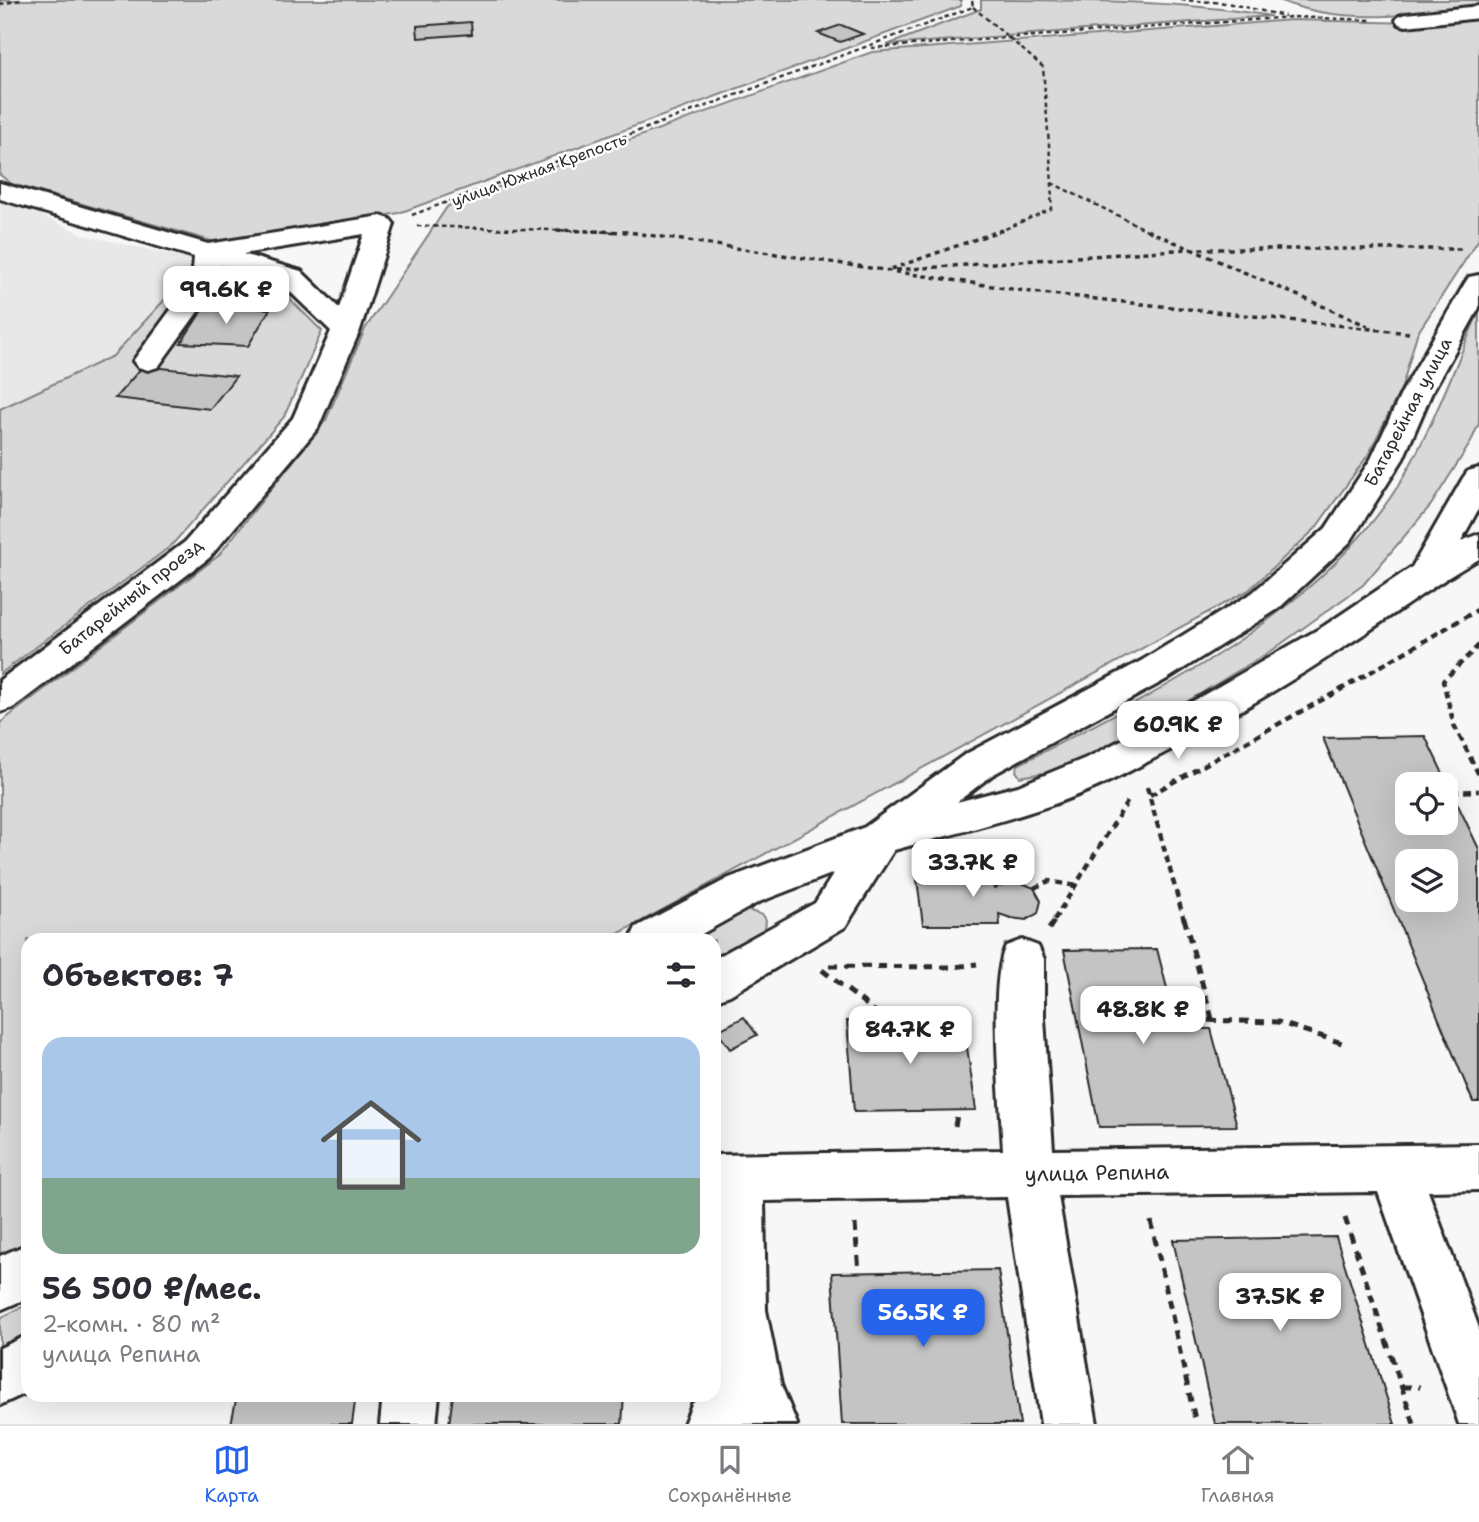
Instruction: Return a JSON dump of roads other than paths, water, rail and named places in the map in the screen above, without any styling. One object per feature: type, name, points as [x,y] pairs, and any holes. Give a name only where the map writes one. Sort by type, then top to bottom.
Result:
[{"type":"street","points":[[1406,20],[1479,12]]},
{"type":"street","points":[[0,191],[291,277],[346,330]]},
{"type":"street","name":"Батарейный проезд","points":[[0,699],[197,550],[307,421],[346,330],[381,225],[208,252]]},
{"type":"street","points":[[148,361],[206,281],[208,252]]},
{"type":"street","name":"Батарейная улица","points":[[721,978],[830,915],[880,838],[978,765],[1154,670],[1265,601],[1338,535],[1387,459],[1417,392],[1479,283]]},
{"type":"street","name":"Батарейная улица","points":[[665,933],[744,890],[880,838],[1028,799],[1105,766],[1188,722],[1338,635],[1425,574],[1479,478]]},
{"type":"street","points":[[1425,574],[1479,545]]},
{"type":"street","points":[[1022,959],[1021,1018],[1029,1175],[1069,1424]]},
{"type":"street","name":"улица Репина","points":[[726,1178],[1479,1167]]},
{"type":"street","points":[[1395,1169],[1479,1404]]},
{"type":"street","points":[[712,1424],[761,1406],[739,1310],[726,1178]]},
{"type":"street","points":[[0,1284],[21,1274]]},
{"type":"street","points":[[0,1377],[21,1366]]},
{"type":"street","points":[[408,1424],[410,1402]]}]
